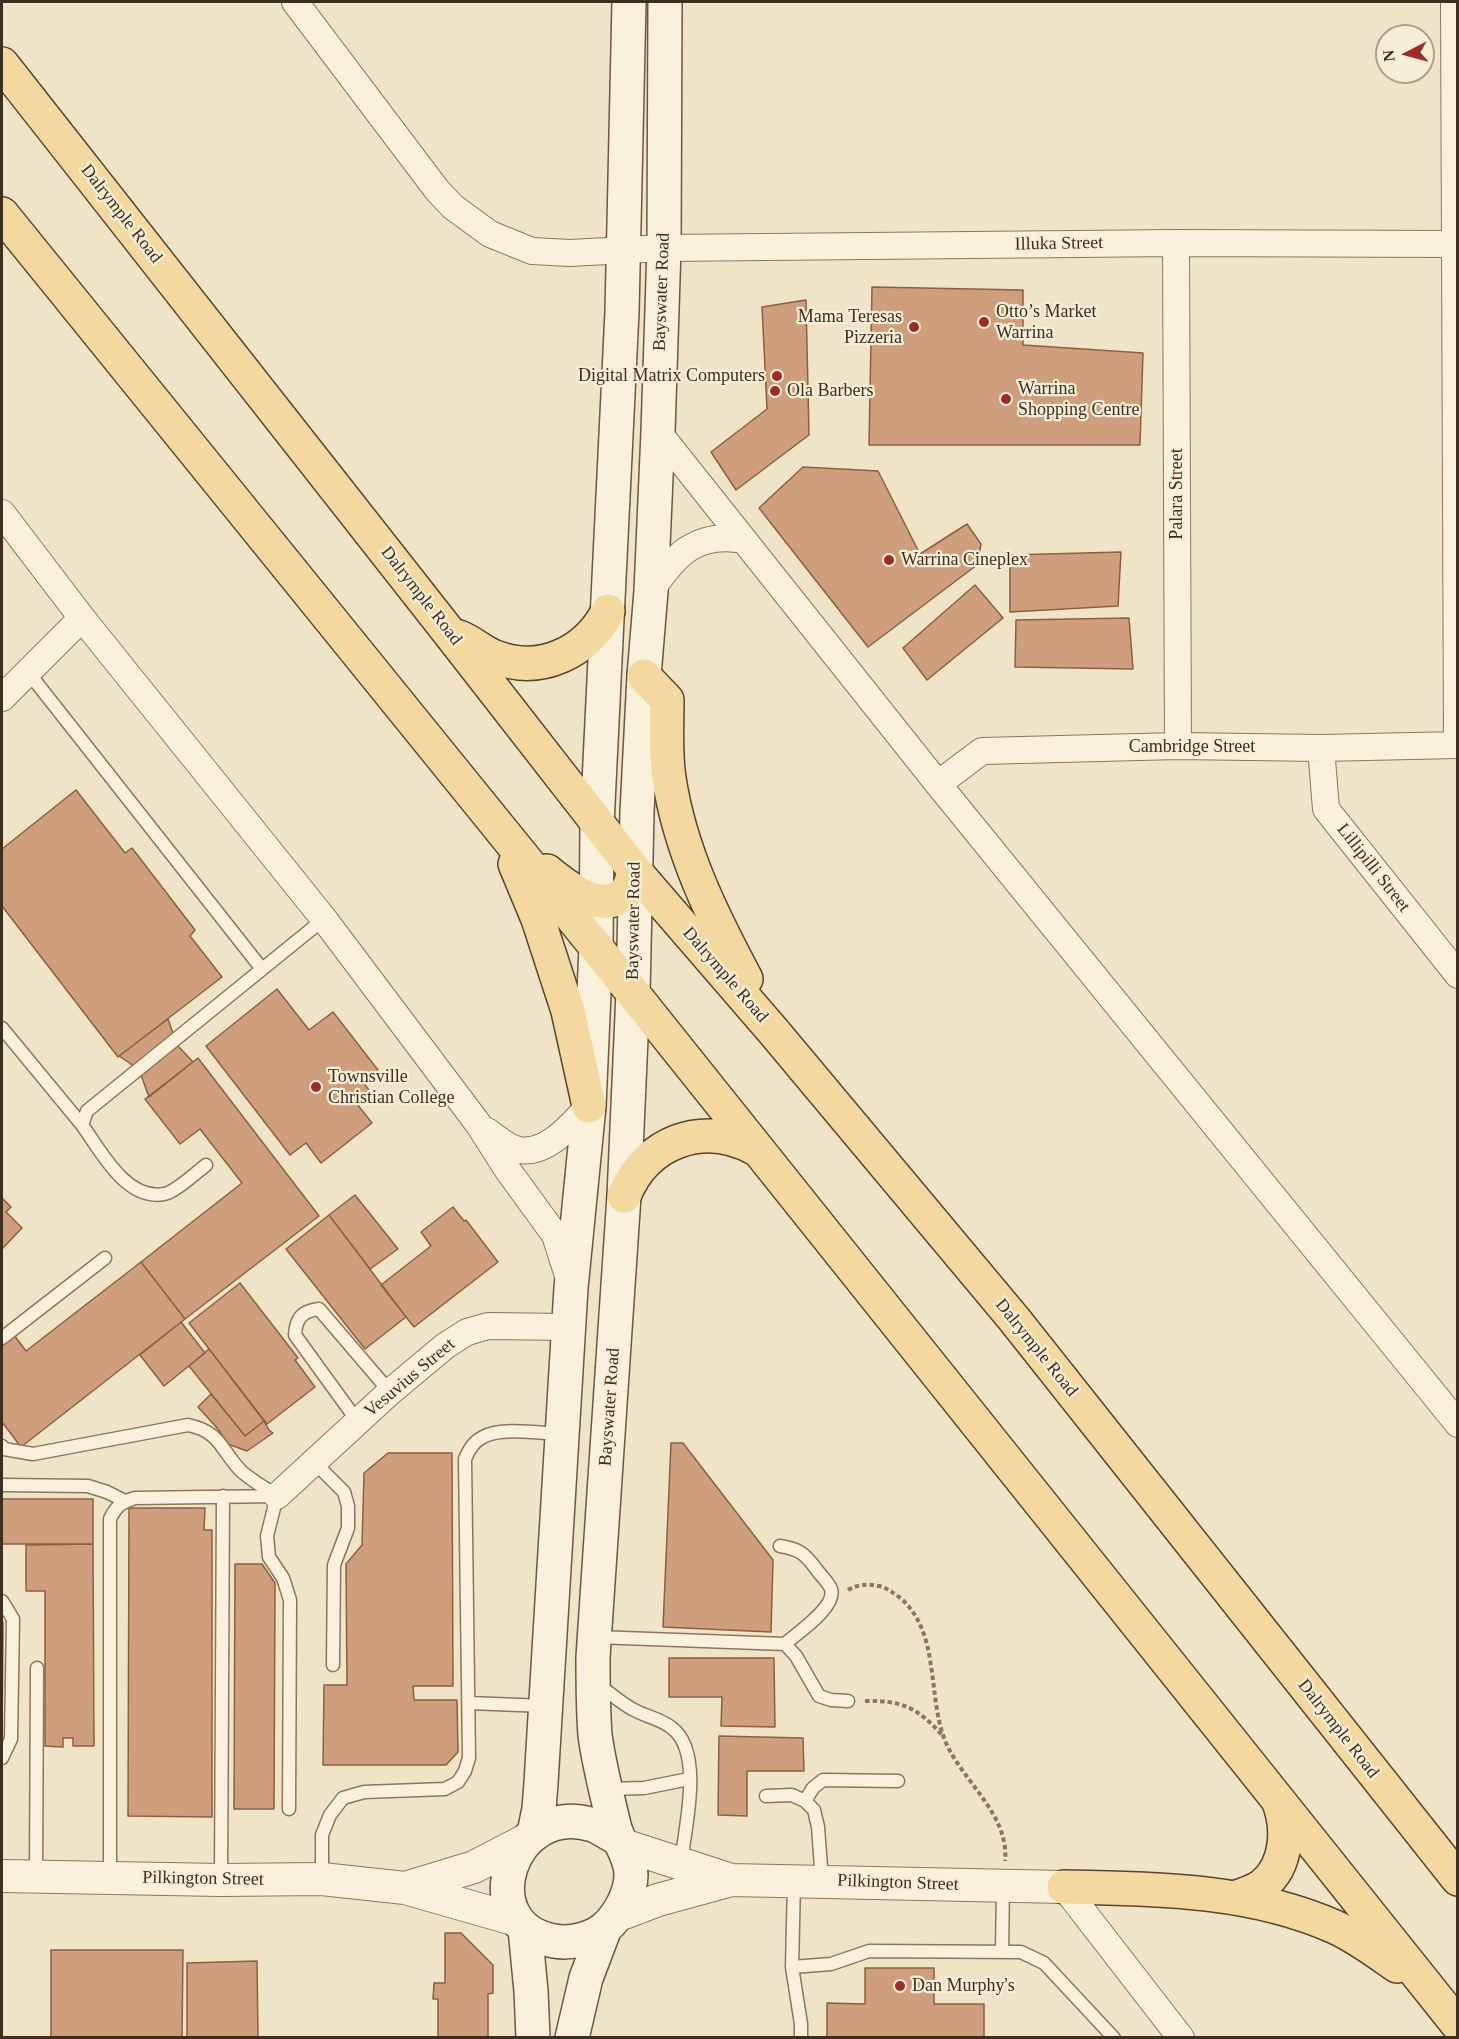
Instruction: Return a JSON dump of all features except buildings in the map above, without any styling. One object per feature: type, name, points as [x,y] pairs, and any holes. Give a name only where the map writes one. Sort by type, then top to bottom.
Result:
[{"type":"main road","name":"Bayswater Road","points":[[530,1837],[539,1809],[564,1434],[571,1288],[589,1106],[596,947],[597,824],[609,611],[623,250],[629,2]]},
{"type":"main road","name":"Bayswater Road","points":[[620,1842],[605,1789],[596,1736],[593,1679],[624,1196],[633,993],[635,871],[658,432],[664,248],[665,2]]},
{"type":"main road","name":"Dalrymple Road","points":[[2,64],[452,635],[597,824],[1014,1319],[1458,1879]]},
{"type":"main road","points":[[2,214],[633,993],[1458,2025]]},
{"type":"main road","points":[[452,635],[468,640],[485,653],[505,660],[525,663],[546,662],[566,655],[583,644],[598,629],[609,611]]},
{"type":"main road","points":[[644,676],[667,700],[669,776],[689,860],[714,919],[774,1032]]},
{"type":"main road","points":[[501,829],[563,884],[580,895],[597,901],[610,901],[625,893],[635,871]]},
{"type":"main road","points":[[501,829],[538,919],[568,1011],[589,1106]]},
{"type":"main road","points":[[624,1196],[634,1177],[647,1160],[664,1148],[684,1139],[716,1136],[737,1140],[756,1149]]},
{"type":"main road","points":[[1393,1799],[1400,1793],[1409,1796],[1458,1851]]},
{"type":"main road","points":[[1237,1897],[1262,1886],[1278,1866],[1285,1833],[1284,1816],[1278,1800]]},
{"type":"main road","points":[[572,2037],[586,1978],[610,1922],[629,1888],[631,1876],[628,1858],[620,1842],[593,1825],[562,1822],[530,1837],[513,1859],[508,1878],[512,1910],[521,1924],[534,1935],[561,1942],[591,1936],[610,1922]]},
{"type":"main road","points":[[1064,1887],[1156,1889],[1237,1897],[1309,1917],[1336,1928],[1358,1939],[1426,1986]]},
{"type":"main road","points":[[521,1924],[531,1991],[533,2037]]},
{"type":"street","points":[[295,2],[437,190],[471,221],[510,243],[532,251],[570,253],[664,248]]},
{"type":"street","points":[[1454,2],[1457,746]]},
{"type":"street","name":"Illuka Street","points":[[664,248],[1176,243],[1454,244]]},
{"type":"street","name":"Palara Street","points":[[1176,243],[1178,746]]},
{"type":"street","points":[[658,432],[938,784],[1458,1424]]},
{"type":"street","points":[[2,513],[82,618],[324,920],[479,1125],[507,1169],[555,1235],[571,1288]]},
{"type":"street","points":[[651,591],[672,561],[693,545],[718,538],[744,540]]},
{"type":"street","points":[[2,698],[82,618]]},
{"type":"street","name":"Cambridge Street","points":[[938,784],[982,752],[1178,746],[1321,748],[1457,746]]},
{"type":"street","name":"Lillipilli Street","points":[[1321,748],[1326,809],[1458,975]]},
{"type":"street","points":[[479,1125],[508,1147],[520,1151],[534,1149],[565,1131],[589,1106]]},
{"type":"street","name":"Vesuvius Street","points":[[277,1496],[390,1392],[445,1346],[466,1332],[488,1326],[569,1328]]},
{"type":"street","name":"Pilkington Street","points":[[405,1888],[474,1867],[530,1837]]},
{"type":"street","name":"Pilkington Street","points":[[620,1842],[731,1880]]},
{"type":"street","name":"Pilkington Street","points":[[2,1876],[221,1881],[322,1879],[405,1888],[521,1924]]},
{"type":"street","name":"Pilkington Street","points":[[610,1922],[658,1900],[731,1880],[1064,1887]]},
{"type":"street","points":[[1064,1887],[1181,2037]]},
{"type":"lane","points":[[28,672],[262,969]]},
{"type":"lane","points":[[82,1125],[87,1111],[106,1094],[324,920]]},
{"type":"lane","points":[[2,1028],[82,1125],[124,1182],[144,1194],[166,1194],[206,1165]]},
{"type":"lane","points":[[2,1338],[105,1258]]},
{"type":"lane","points":[[358,1422],[295,1335],[296,1321],[307,1310],[319,1309],[390,1392]]},
{"type":"lane","points":[[2,1446],[4,1449],[33,1454],[188,1425],[204,1429],[213,1435],[242,1472],[277,1496]]},
{"type":"lane","points":[[322,1879],[322,1835],[330,1815],[343,1798],[364,1792],[445,1789],[458,1782],[469,1758],[465,1459],[472,1445],[482,1437],[496,1432],[564,1434]]},
{"type":"lane","points":[[314,1462],[344,1492],[348,1506],[348,1528],[334,1565],[333,1665]]},
{"type":"lane","points":[[2,1485],[88,1486],[124,1501]]},
{"type":"lane","points":[[221,1881],[223,1496]]},
{"type":"lane","points":[[110,1878],[110,1519],[115,1508],[124,1501],[148,1497],[277,1496]]},
{"type":"lane","points":[[277,1496],[267,1536],[268,1557],[283,1578],[290,1600],[289,1809]]},
{"type":"lane","points":[[595,1636],[784,1644],[826,1609],[831,1599],[831,1589],[797,1549],[780,1546]]},
{"type":"lane","points":[[2,1601],[13,1618],[11,1739],[2,1758]]},
{"type":"lane","points":[[784,1644],[796,1656],[819,1696],[831,1700],[848,1701]]},
{"type":"lane","points":[[36,1877],[37,1668]]},
{"type":"lane","points":[[593,1679],[617,1700],[636,1712],[673,1728],[681,1736],[688,1757],[689,1779],[687,1825],[681,1863]]},
{"type":"lane","points":[[469,1703],[545,1706]]},
{"type":"lane","points":[[605,1789],[644,1788],[689,1779]]},
{"type":"lane","points":[[805,1801],[813,1788],[823,1780],[898,1781]]},
{"type":"lane","points":[[766,1796],[792,1795],[805,1801],[814,1810],[818,1827],[792,1967],[801,2037]]},
{"type":"lane","points":[[1002,1952],[1003,1887]]},
{"type":"lane","points":[[792,1967],[831,1964],[869,1951],[1021,1952],[1044,1963],[1114,2037]]},
{"type":"path","points":[[831,1599],[855,1586],[870,1585],[886,1588],[906,1603],[920,1625],[928,1648],[943,1735]]},
{"type":"path","points":[[848,1701],[881,1701],[900,1704],[926,1717],[943,1735],[955,1758],[988,1804],[1003,1837],[1006,1855],[1003,1887]]},
{"type":"place","name":"Otto’s Market Warrina","points":[[984,322]]},
{"type":"place","name":"Mama Teresas Pizzeria","points":[[914,327]]},
{"type":"place","name":"Digital Matrix Computers","points":[[777,376]]},
{"type":"place","name":"Ola Barbers","points":[[775,391]]},
{"type":"place","name":"Warrina Shopping Centre","points":[[1006,399]]},
{"type":"place","name":"Warrina Cineplex","points":[[889,560]]},
{"type":"place","name":"Townsville Christian College","points":[[316,1087]]},
{"type":"place","name":"Dan Murphy's","points":[[900,1986]]}]
